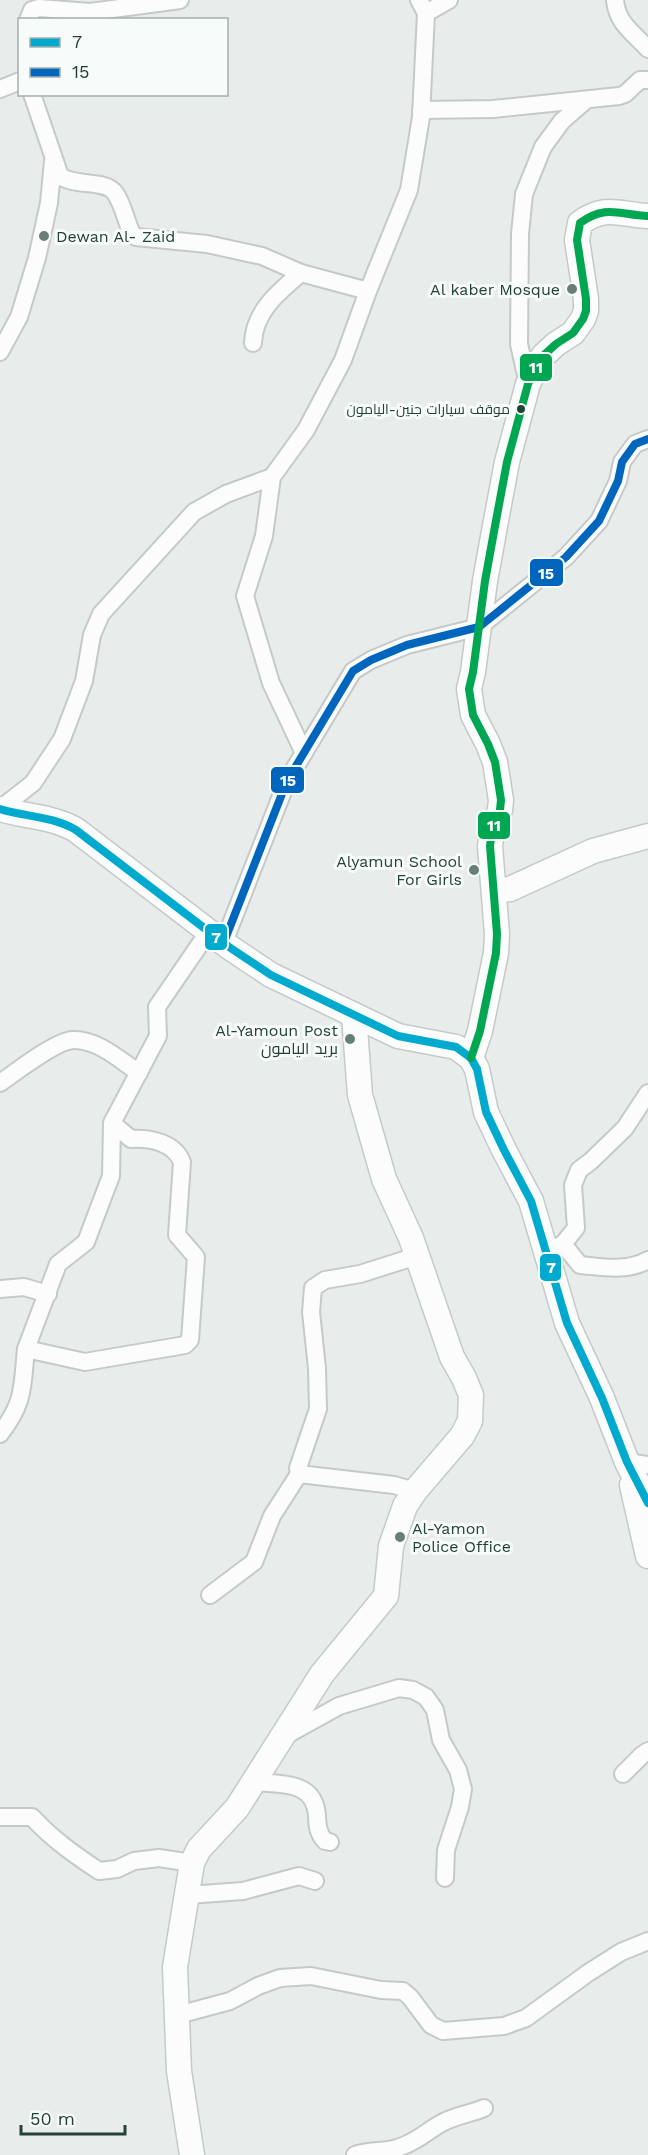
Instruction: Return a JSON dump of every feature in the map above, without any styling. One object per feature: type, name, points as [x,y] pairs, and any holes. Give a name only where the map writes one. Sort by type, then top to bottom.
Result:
[{"type":"street","points":[[29,10],[39,8],[90,12],[180,0]]},
{"type":"street","points":[[304,753],[271,683],[245,596],[264,536],[272,477],[306,430],[343,360],[368,291],[410,190],[421,110],[422,7],[449,0]]},
{"type":"street","points":[[615,0],[621,21],[648,49]]},
{"type":"street","points":[[421,110],[493,110],[585,101],[619,96],[625,94],[640,80],[648,80]]},
{"type":"street","points":[[0,89],[18,82]]},
{"type":"street","points":[[33,96],[60,176],[67,181],[108,187],[115,192],[132,234],[136,237],[207,244],[262,256],[301,273],[368,291]]},
{"type":"street","points":[[528,384],[519,344],[520,234],[524,194],[543,147],[562,121],[585,101]]},
{"type":"street","points":[[0,352],[19,317],[38,258],[49,203],[54,157]]},
{"type":"street","points":[[471,1058],[480,1031],[496,953],[497,934],[490,846],[492,831],[500,810],[499,781],[492,753],[473,715],[469,696],[485,581],[507,462],[528,384],[535,369],[544,355],[573,333],[586,311],[577,240],[580,223],[599,212],[610,211],[648,216]]},
{"type":"street","points":[[254,343],[254,333],[263,311],[277,292],[301,273]]},
{"type":"street","points":[[0,1434],[21,1400],[26,1349],[58,1264],[86,1242],[111,1176],[112,1123],[158,1036],[157,1007],[216,937],[287,781],[353,671],[406,645],[479,627],[566,557],[599,521],[618,481],[622,462],[635,444],[648,439]]},
{"type":"street","points":[[0,809],[33,783],[62,739],[84,681],[92,635],[101,614],[194,512],[226,494],[272,477]]},
{"type":"street","points":[[0,809],[16,814],[47,818],[76,830],[216,937],[271,975],[398,1036],[456,1047],[471,1058],[477,1069],[486,1112],[554,1248],[567,1323],[602,1398],[638,1464],[648,1503]]},
{"type":"street","points":[[494,891],[510,889],[593,851],[648,836]]},
{"type":"street","points":[[192,2155],[180,2071],[176,1955],[192,1863],[199,1849],[237,1808],[322,1674],[386,1596],[395,1532],[405,1506],[462,1436],[470,1421],[472,1404],[468,1386],[452,1357],[417,1256],[384,1179],[360,1095],[354,1015]]},
{"type":"street","points":[[0,1083],[49,1050],[71,1040],[90,1043],[139,1073]]},
{"type":"street","points":[[554,1248],[576,1228],[573,1185],[579,1170],[606,1148],[625,1128],[648,1093]]},
{"type":"street","points":[[26,1349],[85,1362],[185,1345],[190,1340],[196,1257],[177,1235],[182,1162],[180,1156],[169,1145],[145,1138],[131,1139],[112,1123]]},
{"type":"street","points":[[554,1248],[580,1264],[623,1269],[648,1260]]},
{"type":"street","points":[[299,1474],[297,1468],[318,1409],[318,1368],[311,1312],[313,1288],[325,1280],[360,1274],[417,1256]]},
{"type":"street","points":[[0,1289],[24,1287],[48,1294]]},
{"type":"street","points":[[638,1464],[648,1556]]},
{"type":"street","points":[[299,1474],[376,1483],[415,1491]]},
{"type":"street","points":[[210,1595],[254,1562],[272,1516],[299,1474]]},
{"type":"street","points":[[282,1737],[339,1706],[399,1688],[413,1690],[426,1697],[435,1710],[441,1740],[458,1770],[463,1789],[460,1807],[446,1850],[445,1878]]},
{"type":"street","points":[[623,1774],[648,1751]]},
{"type":"street","points":[[254,1782],[298,1787],[310,1794],[316,1809],[320,1836],[330,1842]]},
{"type":"street","points":[[0,1817],[32,1817],[67,1849],[99,1871],[117,1869],[134,1861],[159,1858],[192,1863]]},
{"type":"street","points":[[188,1895],[243,1891],[299,1876],[315,1881]]},
{"type":"street","points":[[177,2015],[230,2001],[258,1986],[280,1978],[311,1976],[374,1989],[403,1991],[410,1996],[431,2025],[443,2031],[504,2026],[526,2018],[580,1978],[620,1953],[648,1941]]},
{"type":"street","points":[[355,2155],[363,2152],[396,2149],[407,2145],[423,2137],[441,2123],[484,2108]]},
{"type":"transit line","name":"11","points":[[471,1058],[480,1031],[496,953],[497,934],[490,846],[501,800],[495,762],[473,715],[469,689],[485,581],[507,462],[528,384],[535,369],[544,355],[573,333],[586,311],[577,240],[580,223],[589,217],[606,212],[648,216]]},
{"type":"transit line","name":"15","points":[[224,942],[287,781],[353,671],[371,660],[407,645],[479,627],[566,557],[599,521],[618,481],[622,462],[635,444],[648,439]]},
{"type":"transit line","name":"7","points":[[0,809],[48,819],[76,830],[229,947],[271,975],[398,1036],[456,1047],[471,1058],[477,1069],[486,1112],[531,1201],[567,1323],[602,1398],[627,1462],[648,1503]]},
{"type":"place","name":"Dewan Al- Zaid","points":[[44,236]]},
{"type":"place","name":"Al kaber Mosque","points":[[572,289]]},
{"type":"place","name":"موقف سيارات جنين-اليامون","points":[[521,409]]},
{"type":"place","name":"Alyamun School For Girls","points":[[474,870]]},
{"type":"place","name":"Al-Yamoun Post بريد اليامون","points":[[350,1039]]},
{"type":"place","name":"Al-Yamon Police Office","points":[[400,1537]]}]
